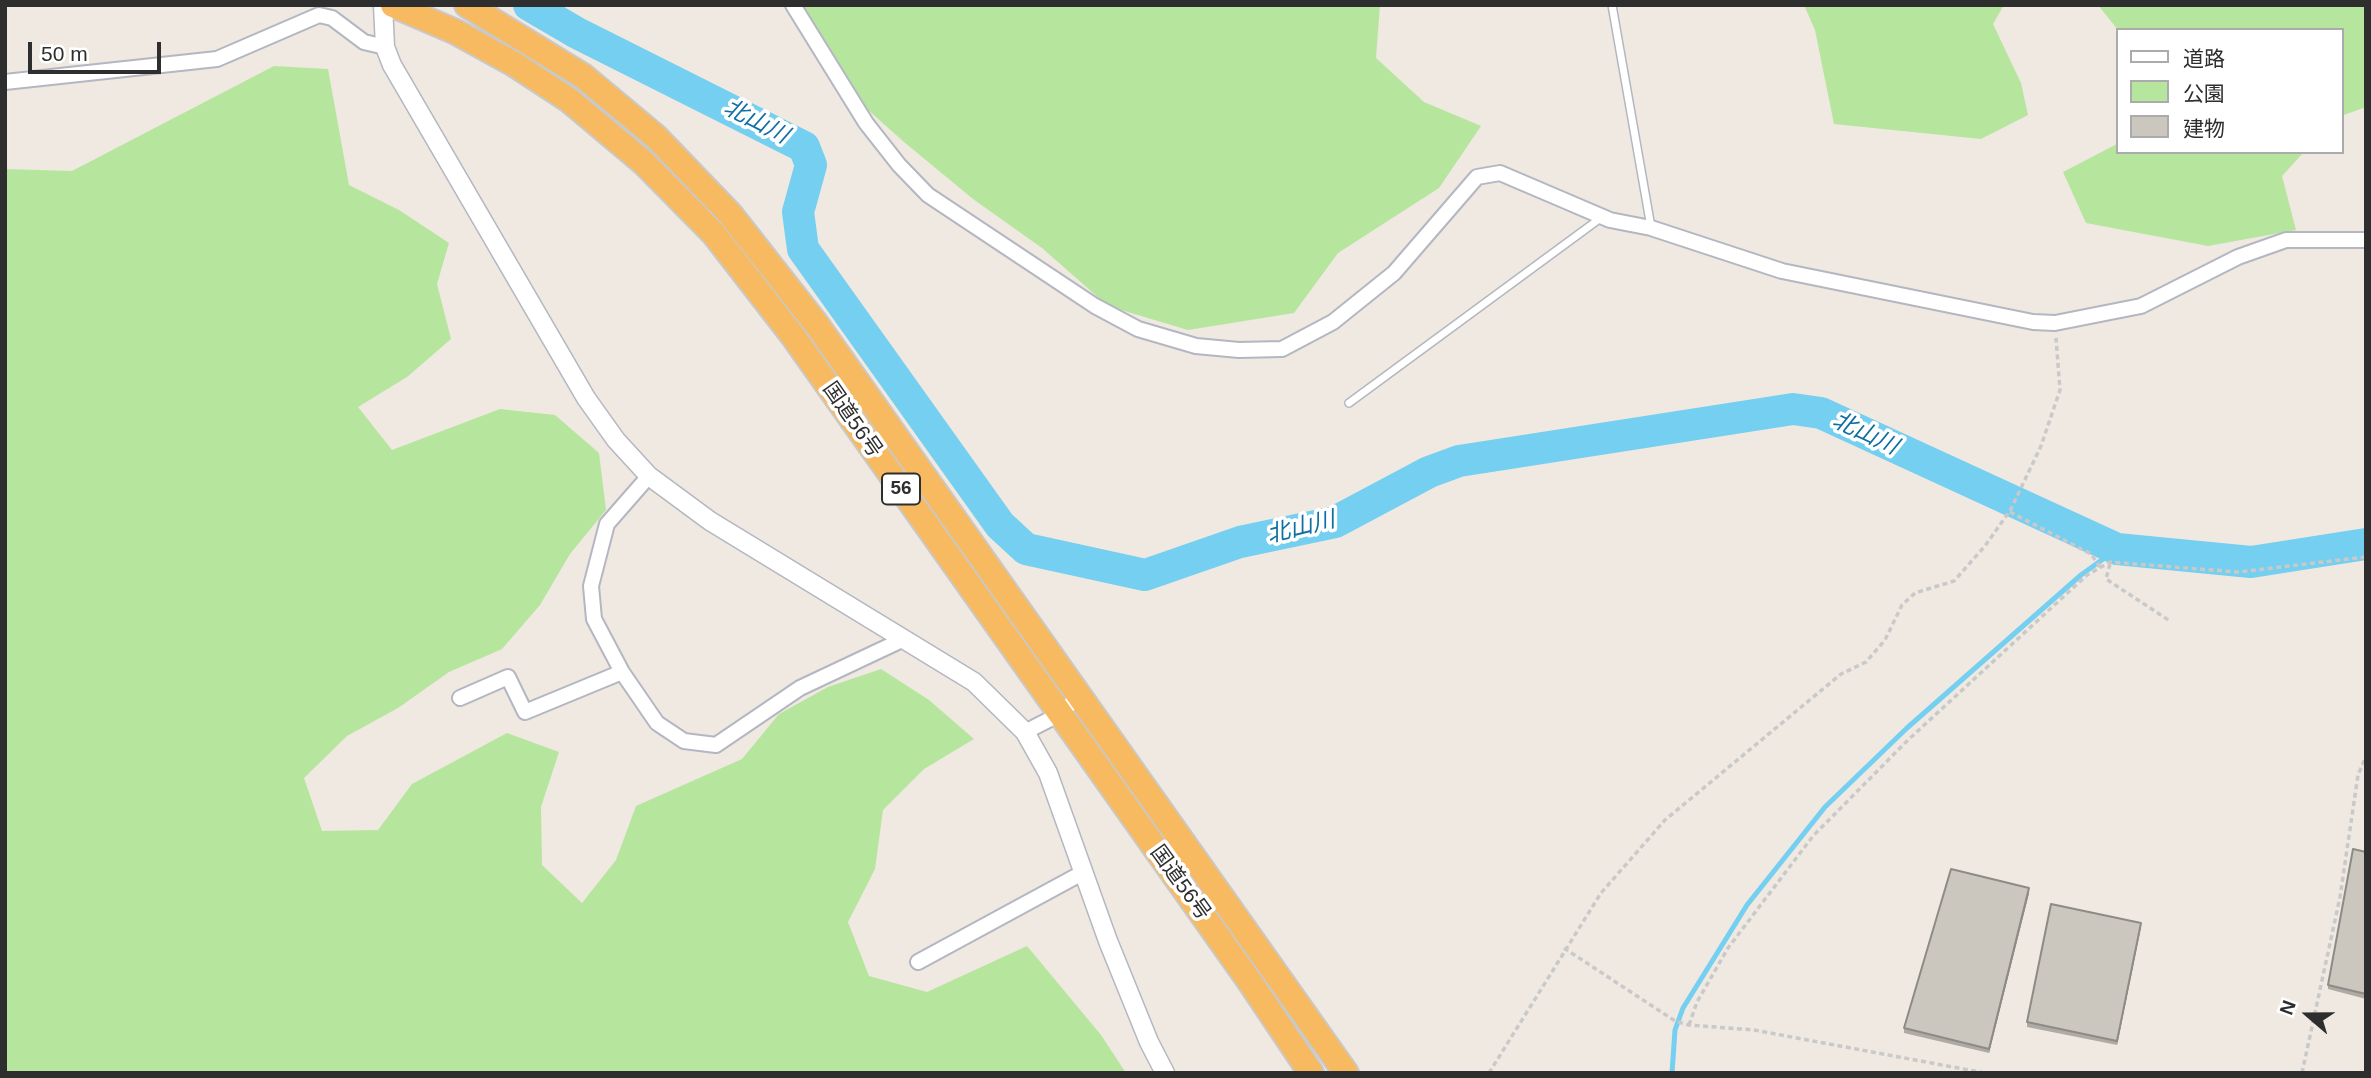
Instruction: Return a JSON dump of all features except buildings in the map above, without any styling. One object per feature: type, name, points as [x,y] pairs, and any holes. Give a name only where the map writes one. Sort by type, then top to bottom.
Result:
[{"type":"highway","name":"国道56号","points":[[393,5],[456,32],[514,64],[569,100],[644,163],[714,234],[793,335],[1250,982],[1311,1073]]},
{"type":"highway","name":"国道56号","points":[[467,5],[583,76],[656,137],[730,214],[817,325],[1081,694],[1346,1073]]},
{"type":"street","points":[[383,5],[385,47],[429,131],[586,398],[616,440],[649,476],[710,521],[974,682],[1025,732],[1048,773],[1118,967],[1165,1073]]},
{"type":"street","points":[[793,5],[866,123],[899,165],[928,195],[1096,306],[1138,328],[1196,346],[1239,350],[1282,349],[1333,322],[1394,273],[1477,177],[1500,173],[1602,217],[1651,228],[1782,271],[1940,305],[2055,323],[2141,306],[2238,257],[2286,240],[2366,240]]},
{"type":"street","points":[[5,82],[217,59],[319,15],[332,18],[364,42],[385,47]]},
{"type":"street","points":[[649,476],[607,524],[591,586],[593,619],[622,672],[657,723],[684,741],[716,745],[800,688],[904,639]]},
{"type":"street","points":[[460,698],[508,677],[525,712],[622,672]]},
{"type":"street","points":[[1025,732],[1060,714],[1081,694]]},
{"type":"street","points":[[918,962],[1084,872]]},
{"type":"lane","points":[[1612,5],[1651,228]]},
{"type":"lane","points":[[1349,404],[1602,217]]},
{"type":"path","points":[[1489,1073],[1564,948],[1601,893],[1665,820],[1841,674],[1866,662],[1885,640],[1902,605],[1915,593],[1954,581],[2010,511],[2040,446],[2060,390],[2055,323]]},
{"type":"path","points":[[2010,511],[2091,554],[2100,567]]},
{"type":"path","points":[[1689,1025],[1698,1002],[1728,948],[1813,836],[1908,740],[2087,575],[2110,562],[2238,572],[2366,557]]},
{"type":"path","points":[[2110,562],[2106,579],[2170,621]]},
{"type":"path","points":[[2302,1073],[2340,897],[2358,775],[2366,756]]},
{"type":"path","points":[[1564,948],[1675,1021],[1689,1025],[1754,1030],[1985,1073]]},
{"type":"green space","points":[[799,5],[1380,5],[1376,58],[1424,102],[1481,126],[1439,188],[1338,253],[1294,313],[1188,330],[1108,306],[1042,248],[973,199],[904,142],[849,93]]},
{"type":"green space","points":[[1804,5],[2004,5],[1993,24],[2021,83],[2028,115],[1981,139],[1834,124],[1815,30]]},
{"type":"green space","points":[[2098,5],[2366,5],[2366,107],[2343,115],[2343,28],[2116,28]]},
{"type":"green space","points":[[274,66],[328,69],[349,185],[399,210],[449,243],[437,284],[451,339],[407,377],[358,407],[392,450],[500,409],[555,415],[599,453],[606,510],[570,554],[540,605],[502,649],[449,672],[398,708],[347,736],[304,778],[322,831],[378,830],[412,784],[507,733],[559,752],[541,807],[542,865],[582,903],[616,860],[636,806],[742,759],[779,714],[828,687],[881,669],[929,700],[974,739],[924,769],[883,810],[875,869],[848,922],[869,976],[927,992],[1027,946],[1101,1035],[1126,1073],[5,1073],[5,169],[72,171]]},
{"type":"green space","points":[[2116,145],[2116,154],[2302,154],[2282,176],[2296,230],[2208,246],[2086,223],[2063,172]]},
{"type":"waterway","name":"北山川","points":[[529,5],[577,33],[804,147],[811,165],[798,212],[803,249],[1000,525],[1026,549],[1145,575],[1240,542],[1335,522],[1429,472],[1459,461],[1793,409],[1821,413],[2117,549],[2251,562],[2366,544]]},
{"type":"waterway","points":[[1672,1073],[1675,1030],[1683,1008],[1747,905],[1825,807],[1907,728],[2081,575],[2117,549]]}]
